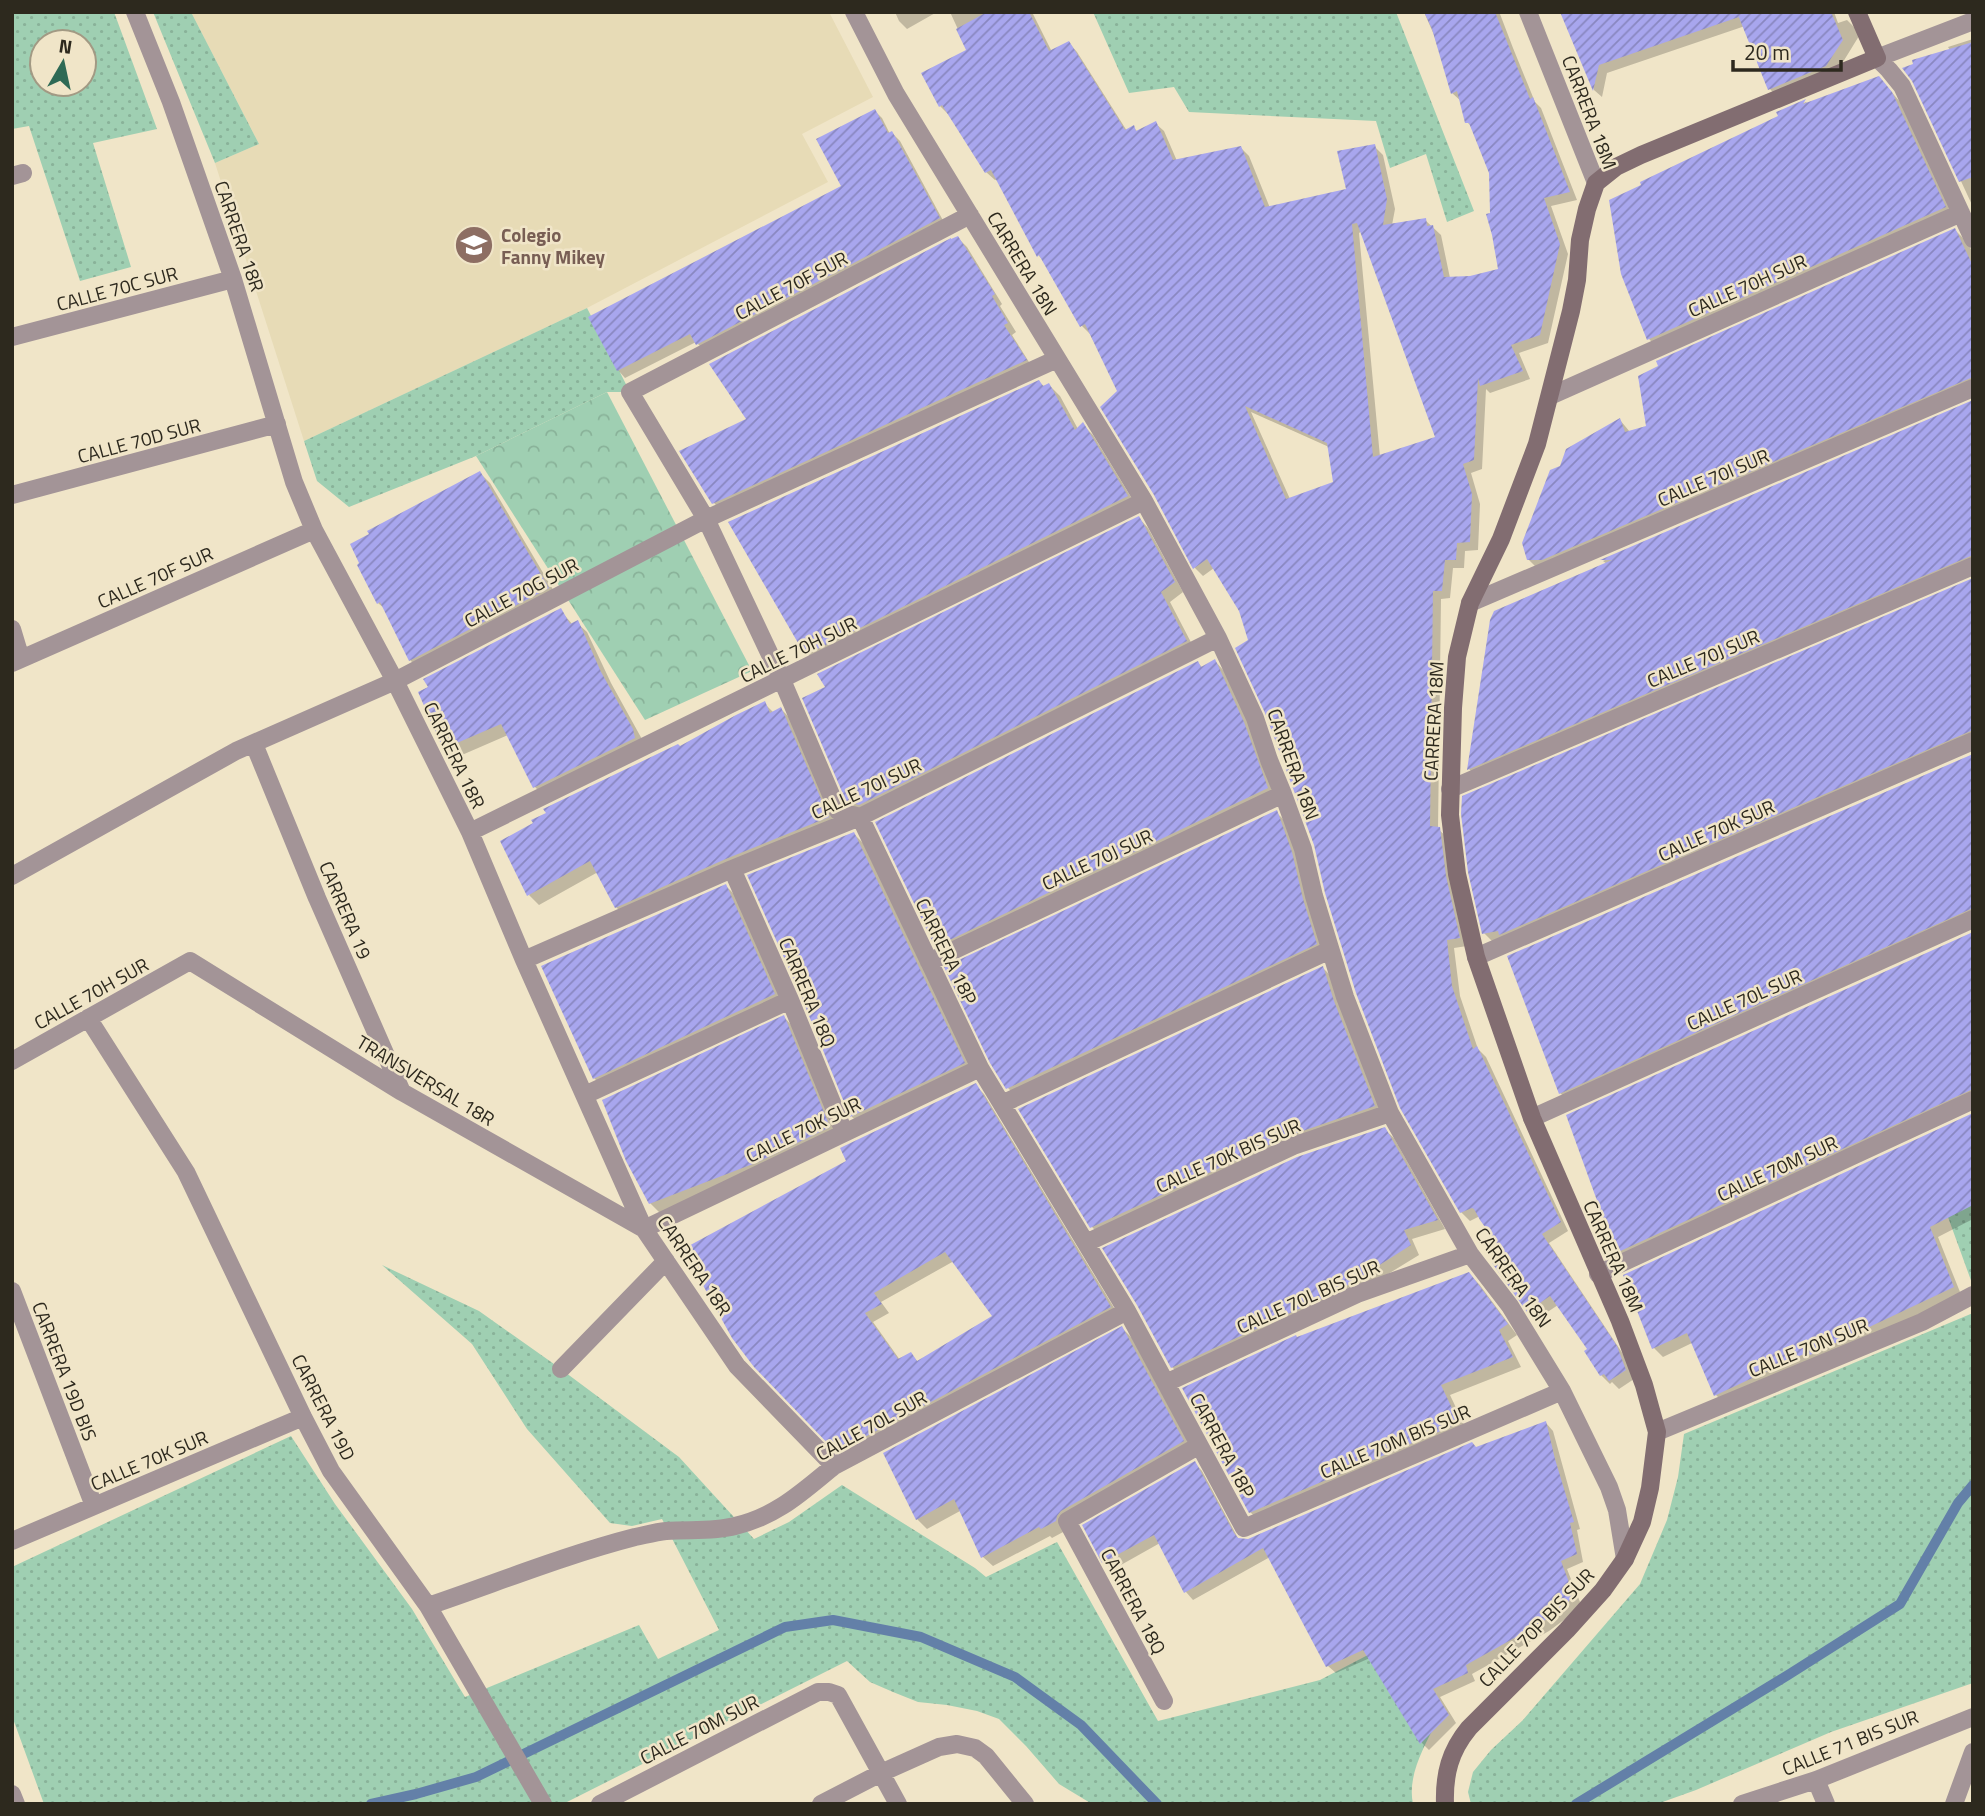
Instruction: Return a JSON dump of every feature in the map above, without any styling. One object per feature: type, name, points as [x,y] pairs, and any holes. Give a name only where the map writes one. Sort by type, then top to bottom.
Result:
[{"type":"street","name":"CARRERA 18R","points":[[135,12],[171,102],[233,279],[294,482],[314,530],[395,681],[470,832],[644,1229],[737,1366],[834,1466]]},
{"type":"street","name":"CARRERA 18N","points":[[854,12],[896,94],[1144,501],[1218,638],[1255,718],[1303,849],[1345,997],[1390,1113],[1470,1254],[1510,1306],[1562,1391],[1609,1487],[1625,1559]]},
{"type":"street","name":"CARRERA 18M","points":[[1528,12],[1596,183],[1580,240],[1575,290],[1537,444],[1501,539],[1470,603],[1458,657],[1452,708],[1450,815],[1457,874],[1476,957],[1532,1118],[1620,1321],[1644,1385],[1657,1432]]},
{"type":"street","points":[[1857,12],[1877,58],[1902,86],[1973,239]]},
{"type":"street","points":[[1596,183],[1616,167],[1641,155],[1973,21]]},
{"type":"street","name":"CALLE 70H SUR","points":[[1550,396],[1961,213]]},
{"type":"street","name":"CALLE 70F SUR","points":[[706,519],[630,392],[970,215]]},
{"type":"street","name":"CALLE 70C SUR","points":[[12,337],[233,279]]},
{"type":"street","name":"CALLE 70G SUR","points":[[12,876],[236,751],[395,681],[706,519],[1057,359]]},
{"type":"street","name":"CALLE 70I SUR","points":[[1470,603],[1973,388]]},
{"type":"street","name":"CALLE 70D SUR","points":[[12,495],[277,424]]},
{"type":"street","name":"CALLE 70H SUR","points":[[470,832],[1144,501]]},
{"type":"street","points":[[706,519],[782,680],[838,811],[860,817]]},
{"type":"street","name":"CALLE 70F SUR","points":[[17,661],[314,530]]},
{"type":"street","name":"CALLE 70J SUR","points":[[1450,789],[1973,566]]},
{"type":"street","points":[[12,629],[17,661]]},
{"type":"street","name":"CALLE 70I SUR","points":[[524,960],[860,817],[1218,638]]},
{"type":"street","name":"CALLE 70K SUR","points":[[1476,957],[1973,741]]},
{"type":"street","name":"CARRERA 19","points":[[254,744],[317,898],[402,1092]]},
{"type":"street","name":"CALLE 70J SUR","points":[[929,962],[1283,794]]},
{"type":"street","name":"CARRERA 18P","points":[[860,817],[980,1068],[1127,1311],[1244,1528]]},
{"type":"street","name":"CARRERA 18Q","points":[[732,870],[790,1000],[844,1132]]},
{"type":"street","name":"CALLE 70L SUR","points":[[1532,1118],[1973,919]]},
{"type":"street","points":[[1003,1104],[1330,950]]},
{"type":"street","name":"CALLE 70H SUR","points":[[12,1061],[190,961]]},
{"type":"street","name":"TRANSVERSAL 18R","points":[[190,961],[402,1092],[644,1229]]},
{"type":"street","points":[[585,1095],[790,1000]]},
{"type":"street","name":"CARRERA 19D","points":[[88,1018],[186,1172],[331,1471],[428,1606],[543,1804]]},
{"type":"street","name":"CALLE 70K SUR","points":[[644,1229],[980,1068]]},
{"type":"street","name":"CALLE 70M SUR","points":[[1598,1274],[1973,1100]]},
{"type":"street","name":"CALLE 70K BIS SUR","points":[[1086,1242],[1293,1146],[1390,1113]]},
{"type":"street","name":"CALLE 70L BIS SUR","points":[[1166,1384],[1357,1294],[1470,1254]]},
{"type":"street","points":[[561,1369],[666,1261]]},
{"type":"street","name":"CARRERA 19D BIS","points":[[12,1291],[19,1330],[93,1506]]},
{"type":"street","name":"CALLE 70N SUR","points":[[1657,1432],[1922,1322],[1973,1295]]},
{"type":"street","name":"CALLE 70L SUR","points":[[428,1606],[635,1537],[665,1531],[734,1526],[770,1514],[795,1499],[834,1466],[1127,1311]]},
{"type":"street","name":"CALLE 70M BIS SUR","points":[[1244,1528],[1562,1391]]},
{"type":"street","name":"CALLE 70K SUR","points":[[12,1541],[303,1417]]},
{"type":"street","name":"CALLE 70P BIS SUR","points":[[1444,1804],[1447,1768],[1458,1741],[1603,1590],[1625,1559],[1642,1522],[1650,1488],[1657,1432]]},
{"type":"street","name":"CARRERA 18Q","points":[[1164,1701],[1067,1521],[1198,1446]]},
{"type":"street","name":"CALLE 70M SUR","points":[[600,1804],[818,1692],[829,1692],[838,1696],[881,1773]]},
{"type":"street","name":"CALLE 71 BIS SUR","points":[[1742,1804],[1816,1780],[1973,1717]]},
{"type":"street","points":[[821,1804],[881,1773],[939,1748],[957,1744],[975,1748],[986,1756],[1025,1804]]},
{"type":"street","points":[[1954,1804],[1973,1752]]},
{"type":"street","points":[[881,1773],[898,1804]]},
{"type":"street","points":[[1816,1780],[1826,1804]]},
{"type":"street","points":[[12,1794],[16,1804]]},
{"type":"shaded area","name":"Colegio Fanny Mikey","points":[[191,12],[829,12],[873,97],[802,134],[828,182],[587,308],[304,441],[215,163],[259,144]]},
{"type":"green space","points":[[12,12],[114,12],[157,129],[93,143],[131,267],[80,281],[29,126],[12,129]]},
{"type":"green space","points":[[153,12],[191,12],[259,144],[215,163]]},
{"type":"green space","points":[[1093,12],[1396,12],[1474,211],[1447,222],[1426,154],[1390,168],[1376,121],[1189,112],[1174,87],[1129,93]]},
{"type":"green space","points":[[587,308],[630,392],[607,392],[476,456],[349,507],[317,481],[304,441]]},
{"type":"green space","points":[[607,392],[752,671],[645,720],[476,456]]},
{"type":"green space","points":[[1973,1181],[1973,1286],[1940,1195]]},
{"type":"green space","points":[[382,1265],[479,1311],[554,1364],[679,1457],[754,1539],[789,1522],[842,1485],[986,1577],[1057,1542],[1158,1721],[1320,1680],[1387,1645],[1436,1723],[1414,1772],[1413,1804],[1092,1804],[1059,1784],[999,1719],[977,1711],[918,1702],[870,1682],[847,1661],[563,1804],[44,1804],[12,1716],[12,1567],[291,1436],[335,1504],[412,1609],[465,1697],[639,1625],[658,1659],[719,1630],[662,1519],[632,1526],[610,1523],[527,1429],[472,1344]]},
{"type":"green space","points":[[1973,1313],[1973,1683],[1831,1732],[1657,1804],[1471,1804],[1468,1792],[1473,1772],[1491,1750],[1523,1720],[1640,1584],[1667,1520],[1678,1477],[1684,1434]]},
{"type":"building","points":[[987,12],[1029,12],[1049,51],[1069,41],[1125,130],[1134,125],[1136,131],[1156,121],[1173,160],[1241,146],[1265,207],[1346,189],[1337,151],[1375,144],[1387,199],[1383,225],[1426,218],[1427,226],[1433,225],[1444,277],[1470,276],[1498,269],[1486,214],[1490,213],[1489,173],[1469,123],[1465,123],[1457,91],[1451,94],[1432,29],[1424,12],[1495,12],[1530,99],[1533,97],[1570,192],[1544,198],[1560,244],[1540,335],[1511,345],[1523,371],[1480,386],[1478,378],[1474,460],[1463,464],[1472,494],[1470,542],[1457,543],[1456,560],[1445,560],[1442,591],[1433,591],[1430,826],[1440,827],[1446,876],[1460,938],[1447,940],[1452,986],[1473,1049],[1477,1046],[1561,1222],[1542,1234],[1617,1346],[1626,1370],[1609,1381],[1604,1374],[1600,1376],[1584,1351],[1587,1349],[1550,1296],[1527,1312],[1492,1263],[1507,1258],[1474,1209],[1460,1213],[1400,1108],[1356,993],[1325,893],[1314,845],[1265,713],[1235,648],[1248,640],[1239,611],[1207,559],[1193,569],[1154,495],[1100,407],[1117,391],[1085,324],[1080,327],[1039,255],[1037,257],[991,170],[985,173],[942,105],[939,107],[921,73],[966,50],[956,29]],"holes":[[[1357,223],[1435,437],[1373,457],[1352,224]],[[1245,406],[1327,443],[1333,482],[1286,499]]]},
{"type":"building","points":[[1560,12],[1831,12],[1843,40],[1826,66],[1768,90],[1739,17],[1599,65],[1593,91]]},
{"type":"building","points":[[1973,42],[1973,177],[1959,182],[1912,81],[1902,68],[1913,64],[1912,60]]},
{"type":"building","points":[[1879,76],[1892,92],[1946,207],[1647,340],[1621,274],[1609,200],[1641,185],[1640,182],[1778,116],[1776,112],[1806,99],[1803,104]]},
{"type":"building","points":[[875,109],[888,133],[892,131],[940,218],[696,345],[690,334],[617,371],[588,317],[841,186],[816,139]]},
{"type":"building","points":[[1955,228],[1973,266],[1973,377],[1542,560],[1527,560],[1522,543],[1550,470],[1560,466],[1566,449],[1620,418],[1625,432],[1646,426],[1638,376],[1658,366],[1656,361]]},
{"type":"building","points":[[958,236],[995,294],[992,296],[1008,323],[1004,325],[1027,360],[712,504],[679,451],[746,419],[709,364]]},
{"type":"building","points":[[1039,380],[1043,386],[1049,383],[1075,430],[1083,422],[1128,496],[805,655],[728,522]]},
{"type":"building","points":[[1973,400],[1973,555],[1467,770],[1490,620],[1494,611],[1612,560],[1600,560]]},
{"type":"building","points":[[480,471],[549,588],[409,661],[380,602],[377,604],[357,565],[359,563],[350,544],[369,534],[367,531]]},
{"type":"building","points":[[1139,516],[1175,582],[1161,592],[1187,641],[859,805],[846,801],[802,698],[825,687],[817,674]]},
{"type":"building","points":[[1973,578],[1973,730],[1499,935],[1498,931],[1482,934],[1468,872],[1461,814],[1462,796]]},
{"type":"building","points":[[561,608],[570,624],[578,620],[601,672],[633,729],[635,738],[533,788],[501,724],[443,749],[418,692],[428,687],[423,679]]},
{"type":"building","points":[[1215,659],[1244,722],[1268,788],[935,947],[875,822],[1198,661],[1201,667]]},
{"type":"building","points":[[765,701],[770,713],[781,707],[829,817],[615,908],[590,861],[527,896],[500,841],[533,823],[531,820],[546,813],[543,809],[678,744],[680,746]]},
{"type":"building","points":[[1973,754],[1973,908],[1559,1094],[1507,956]]},
{"type":"building","points":[[1277,810],[1292,852],[1317,944],[1006,1089],[990,1063],[944,967]]},
{"type":"building","points":[[854,832],[965,1063],[850,1117],[801,996],[747,875]]},
{"type":"building","points":[[726,884],[775,994],[593,1079],[541,966]]},
{"type":"building","points":[[1973,932],[1973,1089],[1616,1253],[1566,1115]]},
{"type":"building","points":[[1323,966],[1375,1106],[1288,1136],[1090,1228],[1018,1109]]},
{"type":"building","points":[[784,1015],[830,1127],[758,1162],[649,1204],[626,1161],[602,1100]]},
{"type":"building","points":[[976,1083],[1111,1307],[836,1452],[754,1367],[732,1338],[683,1249],[846,1161],[840,1148]],"holes":[[[945,1252],[992,1316],[917,1361],[911,1352],[898,1359],[865,1313],[882,1304],[874,1293]]]},
{"type":"building","points":[[1973,1113],[1973,1205],[1930,1227],[1954,1287],[1810,1355],[1808,1352],[1714,1396],[1687,1333],[1652,1349],[1623,1275]]},
{"type":"building","points":[[1385,1127],[1438,1220],[1404,1230],[1411,1245],[1340,1290],[1171,1368],[1102,1248],[1297,1157]]},
{"type":"building","points":[[1469,1272],[1508,1324],[1499,1330],[1513,1357],[1441,1385],[1459,1423],[1249,1513],[1182,1388],[1296,1335],[1297,1337]]},
{"type":"building","points":[[1122,1326],[1184,1441],[1061,1511],[1056,1521],[1041,1529],[1039,1527],[981,1558],[954,1499],[916,1520],[883,1453]]},
{"type":"building","points":[[1546,1421],[1574,1522],[1570,1523],[1577,1554],[1561,1561],[1573,1593],[1568,1603],[1541,1623],[1466,1665],[1468,1673],[1433,1689],[1449,1715],[1420,1744],[1363,1650],[1326,1667],[1263,1548],[1184,1593],[1154,1535],[1102,1563],[1082,1525],[1195,1461],[1234,1533],[1238,1538],[1248,1539],[1472,1442],[1476,1447]]},
{"type":"waterway","points":[[1576,1804],[1900,1604],[1958,1503],[1973,1485]]},
{"type":"waterway","points":[[371,1804],[476,1777],[785,1627],[833,1620],[921,1637],[1015,1677],[1081,1725],[1157,1804]]},
{"type":"place","name":"Colegio Fanny Mikey","points":[[474,245]]}]
